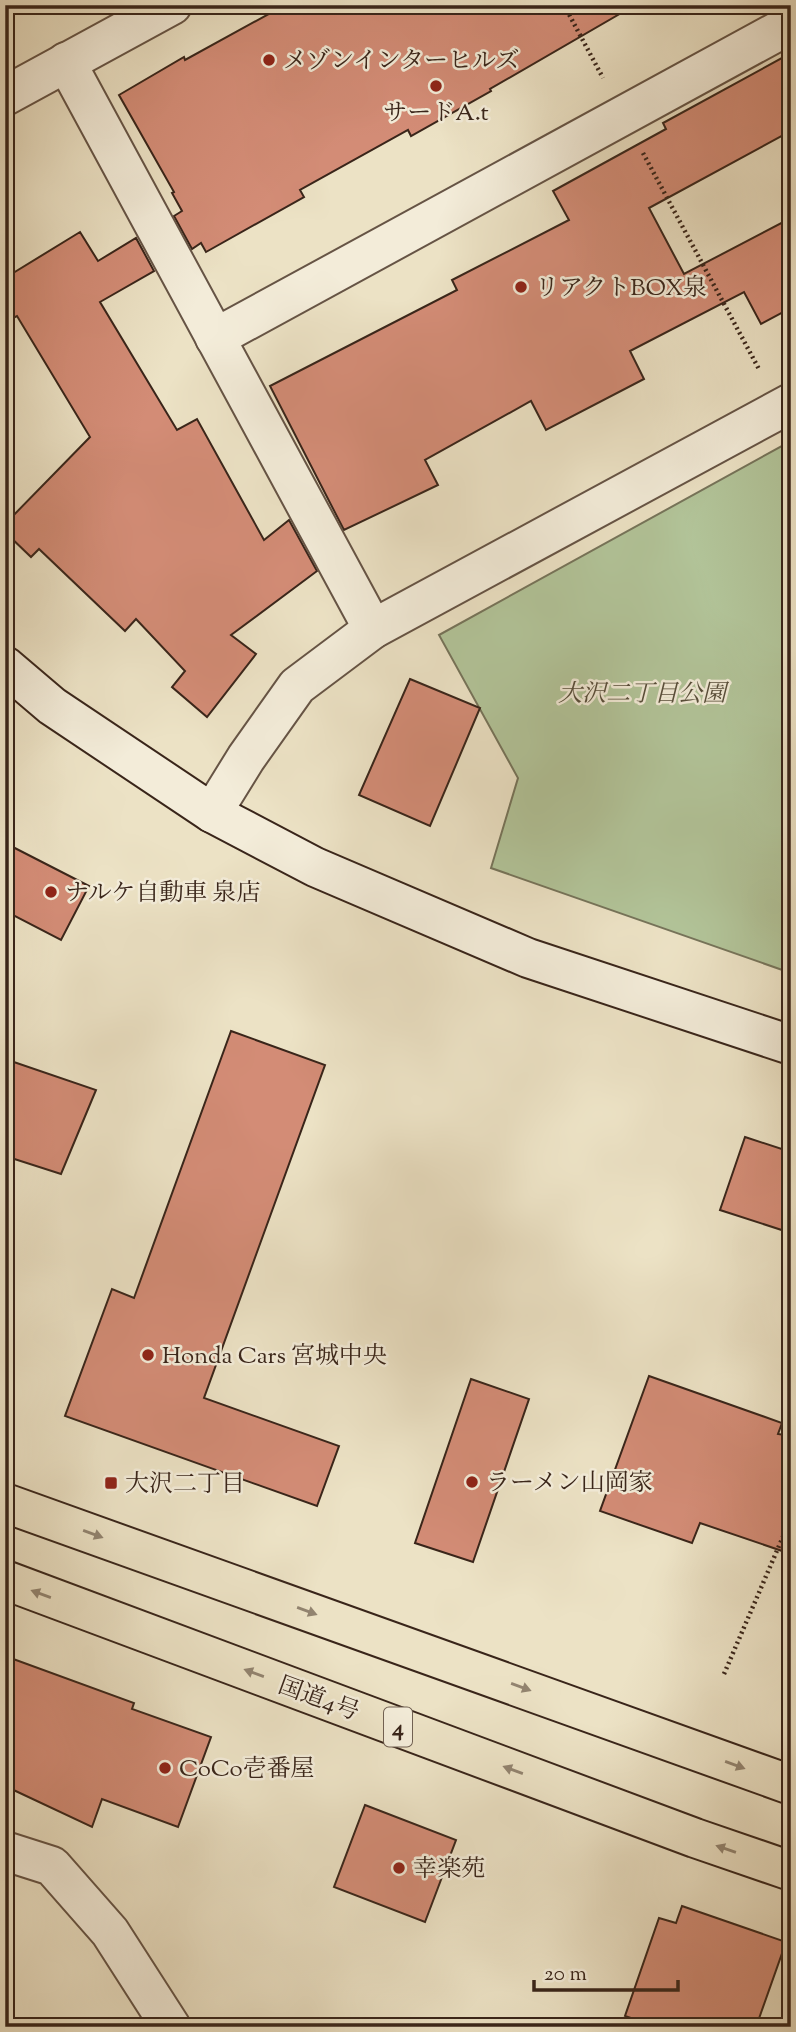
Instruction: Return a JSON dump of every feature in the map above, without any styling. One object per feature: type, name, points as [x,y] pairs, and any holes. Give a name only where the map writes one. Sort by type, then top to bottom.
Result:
[{"type":"highway","points":[[5,1503],[791,1785]]},
{"type":"highway","name":"国道4号","points":[[5,1580],[695,1838],[791,1871]]},
{"type":"street","points":[[5,96],[172,5]]},
{"type":"street","points":[[215,338],[791,24]]},
{"type":"street","points":[[66,62],[373,629]]},
{"type":"street","points":[[212,813],[246,758],[297,686],[373,629],[785,406]]},
{"type":"street","points":[[5,666],[52,706],[212,813],[315,867],[528,958],[791,1045]]},
{"type":"street","points":[[5,1851],[52,1866],[110,1932],[170,2027]]},
{"type":"path","points":[[564,5],[785,406]]},
{"type":"path","points":[[724,1674],[791,1518]]},
{"type":"green space","name":"大沢二丁目公園","points":[[791,441],[791,973],[491,868],[518,778],[439,635]]},
{"type":"building","points":[[285,5],[635,5],[411,136],[408,130],[300,190],[304,197],[206,252],[201,243],[192,249],[174,216],[182,211],[172,193],[174,192],[119,95],[184,57],[185,60]]},
{"type":"building","points":[[791,53],[791,131],[649,208],[684,274],[791,218],[791,308],[761,324],[744,292],[630,351],[644,379],[546,430],[531,401],[425,460],[438,485],[344,530],[270,386],[457,290],[452,280],[569,220],[553,191],[666,129],[663,123]]},
{"type":"building","points":[[80,232],[98,261],[136,238],[154,271],[100,302],[177,430],[197,419],[264,540],[289,520],[317,571],[231,635],[256,654],[207,717],[172,687],[185,671],[136,619],[125,631],[39,549],[31,557],[5,532],[5,524],[90,437],[17,316],[5,322],[5,278]]},
{"type":"building","points":[[410,679],[480,708],[430,826],[359,795]]},
{"type":"building","points":[[5,843],[89,886],[61,940],[5,911]]},
{"type":"building","points":[[231,1031],[325,1065],[204,1398],[339,1446],[317,1506],[65,1416],[112,1289],[134,1298]]},
{"type":"building","points":[[5,1059],[96,1090],[61,1174],[5,1156]]},
{"type":"building","points":[[745,1137],[791,1152],[791,1233],[720,1210]]},
{"type":"building","points":[[649,1376],[782,1423],[778,1434],[791,1436],[791,1554],[700,1523],[692,1543],[600,1511]]},
{"type":"building","points":[[471,1379],[529,1399],[473,1562],[415,1543]]},
{"type":"building","points":[[5,1656],[134,1703],[132,1709],[211,1737],[178,1827],[102,1799],[92,1827],[5,1786]]},
{"type":"building","points":[[365,1805],[456,1840],[425,1922],[334,1887]]},
{"type":"building","points":[[682,1906],[786,1942],[756,2027],[657,2027],[625,2016],[659,1918],[676,1923]]},
{"type":"place","name":"メゾンインターヒルズ","points":[[269,60]]},
{"type":"place","name":"サードA.t","points":[[436,86]]},
{"type":"place","name":"リアクトBOX泉","points":[[521,287]]},
{"type":"place","name":"ナルケ自動車 泉店","points":[[51,892]]},
{"type":"place","name":"Honda Cars 宮城中央","points":[[148,1355]]},
{"type":"place","name":"ラーメン山岡家","points":[[472,1482]]},
{"type":"place","name":"大沢二丁目","points":[[111,1483]]},
{"type":"place","name":"CoCo壱番屋","points":[[165,1768]]},
{"type":"place","name":"幸楽苑","points":[[399,1868]]}]
